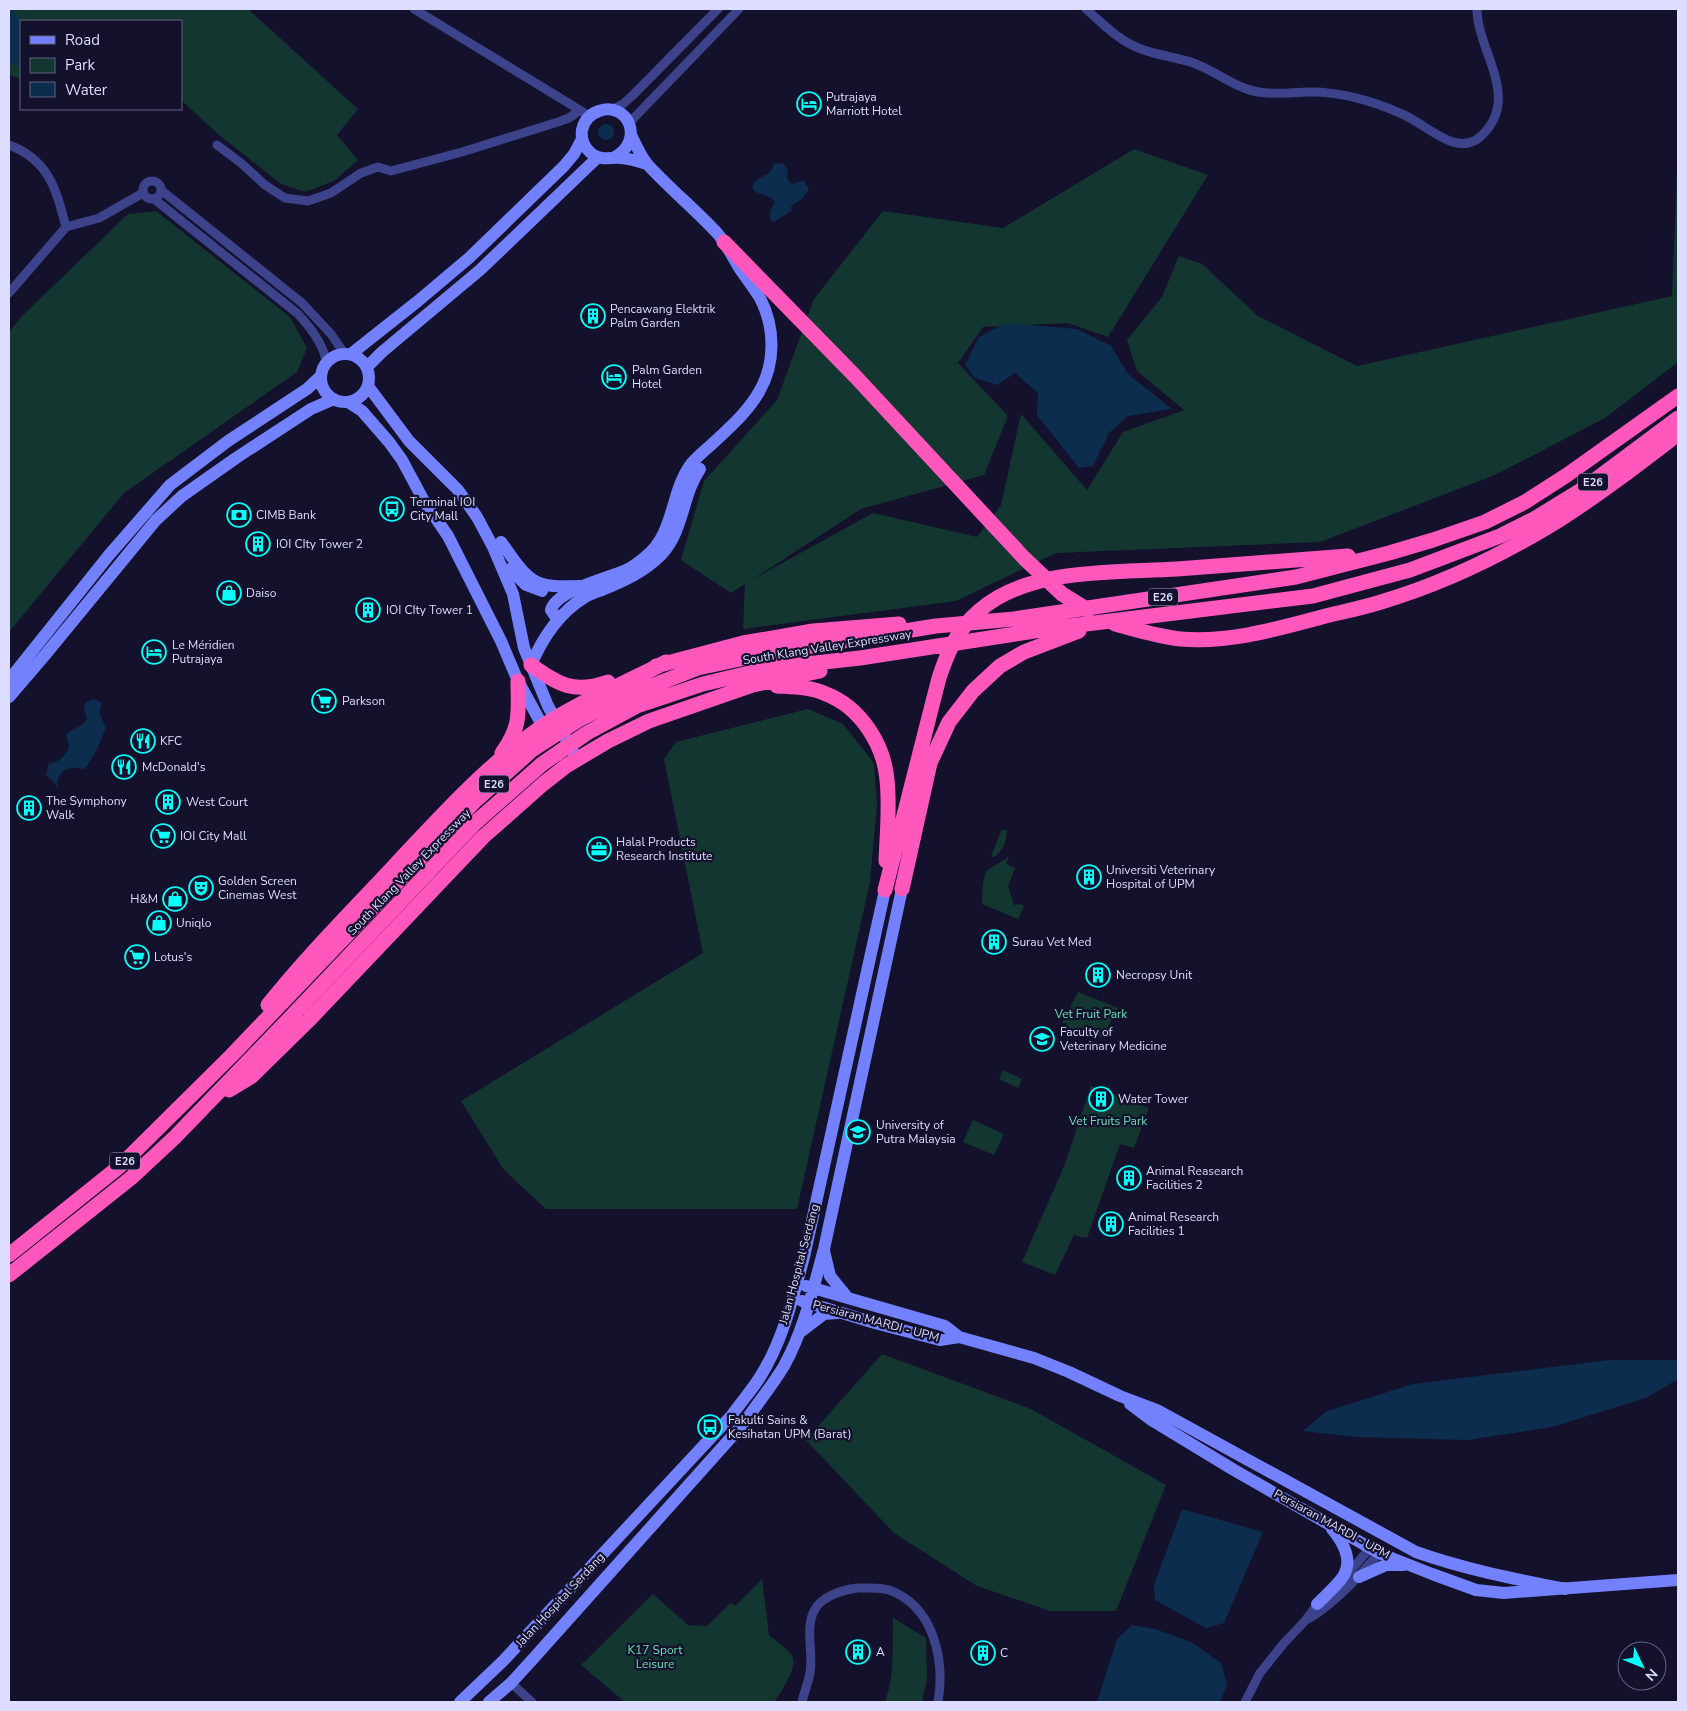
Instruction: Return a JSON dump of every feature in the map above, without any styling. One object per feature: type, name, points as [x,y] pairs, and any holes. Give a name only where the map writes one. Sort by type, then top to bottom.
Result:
[{"type":"highway","points":[[724,242],[854,375],[1024,558],[1062,594],[1111,623],[1150,634],[1181,639],[1211,639],[1258,633],[1390,599],[1465,570],[1557,521],[1596,496],[1678,434]]},
{"type":"highway","name":"South Klang Valley Expressway","points":[[9,1275],[131,1178],[175,1137],[292,1017],[475,823],[542,764],[587,734],[638,706],[769,661],[936,626],[1014,618],[1296,577],[1433,540],[1485,522],[1525,502],[1568,475],[1678,396]]},
{"type":"highway","name":"South Klang Valley Expressway","points":[[9,1255],[120,1166],[280,1006],[474,802],[532,750],[580,719],[631,694],[698,668],[769,661],[860,658],[1054,628],[1313,596],[1410,570],[1500,536],[1534,519],[1583,489],[1678,418]]},
{"type":"highway","points":[[885,890],[939,678],[948,651],[960,631],[980,610],[1016,589],[1059,576],[1389,553]]},
{"type":"highway","points":[[902,889],[930,763],[949,722],[972,691],[1000,666],[1024,652],[1097,623]]},
{"type":"highway","points":[[531,666],[556,681],[582,689],[594,687],[666,662],[743,644],[813,631],[892,624],[936,626]]},
{"type":"highway","points":[[210,1101],[252,1076],[309,1020],[483,837],[543,784],[572,763],[608,741],[648,721],[753,686],[830,669],[860,658]]},
{"type":"highway","points":[[232,1055],[261,1014],[330,934],[451,806],[493,767],[549,723],[597,696],[666,662]]},
{"type":"highway","points":[[493,767],[508,744],[518,722],[518,681]]},
{"type":"highway","points":[[753,686],[796,687],[828,694],[847,706],[870,730],[881,752],[887,778],[885,890]]},
{"type":"street","points":[[611,110],[623,104],[632,96],[718,9]]},
{"type":"street","points":[[582,139],[587,150],[603,159],[622,153],[628,146],[630,129],[739,9]]},
{"type":"street","points":[[1086,9],[1111,32],[1140,49],[1196,63],[1237,85],[1265,93],[1312,92],[1341,94],[1377,103],[1412,118],[1454,144],[1466,143],[1478,138],[1489,128],[1495,115],[1498,99],[1498,83],[1482,34],[1477,9]]},
{"type":"street","points":[[420,10],[585,113]]},
{"type":"street","points":[[217,145],[241,163],[265,185],[285,198],[308,200],[331,193],[361,173],[378,167],[391,171],[462,152],[585,113],[611,110],[618,112],[630,129],[647,164],[724,242],[760,298],[768,319],[771,336],[771,355],[768,372],[759,391],[737,421],[696,466],[684,475],[667,527],[652,552],[630,573],[584,597],[564,614],[543,640],[531,666]]},
{"type":"street","points":[[9,680],[109,556],[170,485],[220,446],[306,389],[320,376],[326,362],[331,358],[348,354],[418,301],[469,258],[574,154],[582,139],[585,113]]},
{"type":"street","points":[[9,144],[24,151],[38,162],[49,177],[58,195],[66,227]]},
{"type":"street","points":[[367,367],[382,352],[480,270],[598,157]]},
{"type":"street","points":[[614,157],[647,164]]},
{"type":"street","points":[[9,293],[66,227],[99,218],[143,193],[145,184],[150,181],[158,183],[162,190],[302,303],[348,354],[358,357],[367,367],[369,374],[368,386],[360,397],[348,402]]},
{"type":"street","points":[[154,199],[159,196],[162,190]]},
{"type":"street","points":[[143,193],[147,198],[154,199],[298,314],[311,328],[325,354],[326,362]]},
{"type":"street","points":[[320,376],[324,390],[334,399],[348,402],[362,411],[402,460],[424,501],[448,536],[501,641],[518,681],[549,723],[572,763]]},
{"type":"street","points":[[368,386],[409,442],[458,490],[497,544],[522,570],[537,582],[556,586],[585,586]]},
{"type":"street","points":[[9,696],[45,656],[156,520],[182,496],[311,409],[334,399]]},
{"type":"street","points":[[497,544],[512,571],[526,585],[542,591],[571,592]]},
{"type":"street","points":[[497,544],[513,594],[524,648],[549,723]]},
{"type":"street","points":[[564,614],[558,617],[551,610],[552,607],[571,592],[630,573]]},
{"type":"street","name":"Jalan Hospital Serdang","points":[[489,1702],[511,1683],[744,1423],[784,1365],[809,1303],[824,1249],[902,889]]},
{"type":"street","name":"Jalan Hospital Serdang","points":[[460,1702],[503,1661],[732,1415],[760,1378],[770,1359],[797,1284],[885,890]]},
{"type":"street","points":[[824,1249],[830,1276],[847,1298]]},
{"type":"street","name":"Persiaran MARDI - UPM","points":[[797,1284],[945,1326],[959,1337],[1034,1358],[1070,1372],[1120,1396],[1157,1410],[1369,1528],[1416,1552],[1513,1579],[1564,1589]]},
{"type":"street","name":"Persiaran MARDI - UPM","points":[[792,1299],[940,1340],[959,1337]]},
{"type":"street","points":[[798,1333],[824,1314],[842,1312]]},
{"type":"street","name":"Persiaran MARDI - UPM","points":[[1120,1396],[1150,1419],[1327,1523],[1409,1565],[1476,1590],[1504,1593],[1678,1580]]},
{"type":"street","points":[[1245,1702],[1260,1673],[1305,1621],[1317,1604],[1344,1575],[1347,1557],[1342,1542],[1327,1523]]},
{"type":"street","points":[[1305,1621],[1322,1610],[1359,1577],[1376,1549],[1369,1528]]},
{"type":"street","points":[[1317,1604],[1376,1549],[1400,1544]]},
{"type":"street","points":[[1359,1577],[1386,1565],[1409,1565]]},
{"type":"street","points":[[802,1702],[810,1672],[811,1618],[818,1606],[827,1598],[853,1588],[887,1590],[902,1596],[913,1604],[933,1634],[938,1653],[941,1673],[938,1702]]},
{"type":"street","points":[[511,1683],[532,1702]]},
{"type":"green space","points":[[9,9],[248,9],[358,109],[337,135],[358,160],[334,181],[305,192],[281,184],[218,134],[182,101],[182,20],[20,20],[20,79],[9,75]]},
{"type":"green space","points":[[1678,145],[1678,362],[1605,418],[1495,475],[1320,542],[1056,553],[956,601],[743,629],[745,584],[731,593],[681,560],[704,481],[777,400],[814,299],[883,211],[1003,228],[1134,149],[1208,175],[1108,337],[1068,323],[983,327],[958,363],[1008,416],[984,475],[861,509],[750,581],[873,513],[977,537],[1001,505],[1021,414],[1087,490],[1123,432],[1184,410],[1137,371],[1127,340],[1162,297],[1179,256],[1202,264],[1258,316],[1357,366],[1672,296]]},
{"type":"green space","points":[[156,211],[290,317],[307,348],[297,372],[124,493],[9,632],[9,332],[23,315],[128,214]]},
{"type":"green space","points":[[808,709],[843,724],[874,763],[877,804],[870,882],[797,1209],[546,1209],[504,1170],[461,1101],[703,953],[664,759],[676,742]]},
{"type":"green space","points":[[1002,829],[1007,831],[1004,846],[997,855],[991,856]]},
{"type":"green space","points":[[1009,856],[1006,864],[1015,868],[1008,886],[1014,905],[1024,906],[1018,919],[982,904],[986,872]]},
{"type":"green space","name":"Vet Fruit Park","points":[[1078,992],[1118,1008],[1102,1038],[1082,1028],[1078,1034],[1070,1031],[1066,1023],[1062,1023]]},
{"type":"green space","points":[[1003,1070],[1022,1079],[1018,1088],[999,1079]]},
{"type":"green space","name":"Vet Fruits Park","points":[[1091,1086],[1149,1108],[1134,1148],[1120,1144],[1087,1238],[1074,1235],[1055,1275],[1022,1262],[1065,1164]]},
{"type":"green space","points":[[973,1120],[1004,1134],[994,1155],[963,1142]]},
{"type":"green space","points":[[882,1354],[1031,1409],[1166,1485],[1116,1611],[1050,1611],[977,1586],[894,1533],[806,1440]]},
{"type":"green space","name":"K17 Sport Leisure","points":[[762,1579],[769,1635],[789,1651],[793,1659],[789,1678],[775,1702],[625,1702],[581,1665],[653,1594],[688,1625],[707,1626],[731,1603],[735,1606]]},
{"type":"green space","points":[[893,1618],[926,1638],[927,1679],[922,1702],[885,1702],[892,1671]]},
{"type":"water","points":[[9,9],[13,9],[20,20],[20,67],[9,62]]},
{"type":"water","points":[[606,124],[612,126],[614,132],[612,138],[606,140],[600,138],[598,132],[600,126]]},
{"type":"water","points":[[775,163],[784,164],[788,170],[788,180],[793,185],[804,181],[809,189],[803,198],[791,206],[792,210],[774,222],[770,220],[770,211],[775,202],[773,199],[754,191],[752,188],[755,181],[769,173]]},
{"type":"water","points":[[1006,323],[1077,329],[1111,346],[1128,374],[1172,409],[1128,416],[1109,433],[1093,466],[1079,468],[1037,415],[1038,393],[1015,373],[997,385],[975,378],[965,365],[979,337]]},
{"type":"water","points":[[94,699],[102,703],[100,710],[106,727],[102,738],[88,765],[84,769],[73,768],[64,771],[59,777],[57,789],[55,783],[46,775],[49,763],[59,760],[65,754],[69,747],[66,735],[85,721],[87,718],[84,711],[85,706]]},
{"type":"water","points":[[1610,1360],[1678,1360],[1678,1379],[1646,1398],[1552,1427],[1468,1440],[1356,1437],[1303,1431],[1327,1411],[1413,1384]]},
{"type":"water","points":[[1182,1509],[1263,1532],[1224,1623],[1206,1628],[1155,1600],[1154,1585]]},
{"type":"water","points":[[1132,1625],[1155,1629],[1191,1642],[1221,1663],[1227,1685],[1220,1702],[1097,1702],[1117,1639]]},
{"type":"place","name":"Putrajaya Marriott Hotel","points":[[809,104]]},
{"type":"place","name":"Pencawang Elektrik Palm Garden","points":[[593,316]]},
{"type":"place","name":"Palm Garden Hotel","points":[[614,377]]},
{"type":"place","name":"Terminal IOI City Mall","points":[[392,509]]},
{"type":"place","name":"CIMB Bank","points":[[239,515]]},
{"type":"place","name":"IOI CIty Tower 2","points":[[258,544]]},
{"type":"place","name":"Daiso","points":[[229,593]]},
{"type":"place","name":"IOI CIty Tower 1","points":[[368,610]]},
{"type":"place","name":"Le Méridien Putrajaya","points":[[154,652]]},
{"type":"place","name":"Parkson","points":[[324,701]]},
{"type":"place","name":"KFC","points":[[143,741]]},
{"type":"place","name":"McDonald's","points":[[124,767]]},
{"type":"place","name":"West Court","points":[[168,802]]},
{"type":"place","name":"The Symphony Walk","points":[[29,808]]},
{"type":"place","name":"IOI City Mall","points":[[163,836]]},
{"type":"place","name":"Halal Products Research Institute","points":[[599,849]]},
{"type":"place","name":"Universiti Veterinary Hospital of UPM","points":[[1089,877]]},
{"type":"place","name":"Golden Screen Cinemas West","points":[[201,888]]},
{"type":"place","name":"H&M","points":[[175,899]]},
{"type":"place","name":"Uniqlo","points":[[159,923]]},
{"type":"place","name":"Surau Vet Med","points":[[994,942]]},
{"type":"place","name":"Lotus's","points":[[137,957]]},
{"type":"place","name":"Necropsy Unit","points":[[1098,975]]},
{"type":"place","name":"Faculty of Veterinary Medicine","points":[[1042,1039]]},
{"type":"place","name":"Water Tower","points":[[1101,1099]]},
{"type":"place","name":"University of Putra Malaysia","points":[[858,1132]]},
{"type":"place","name":"Animal Reasearch Facilities 2","points":[[1129,1178]]},
{"type":"place","name":"Animal Research Facilities 1","points":[[1111,1224]]},
{"type":"place","name":"Fakulti Sains & Kesihatan UPM (Barat)","points":[[710,1427]]},
{"type":"place","name":"A","points":[[858,1652]]},
{"type":"place","name":"C","points":[[983,1653]]}]
